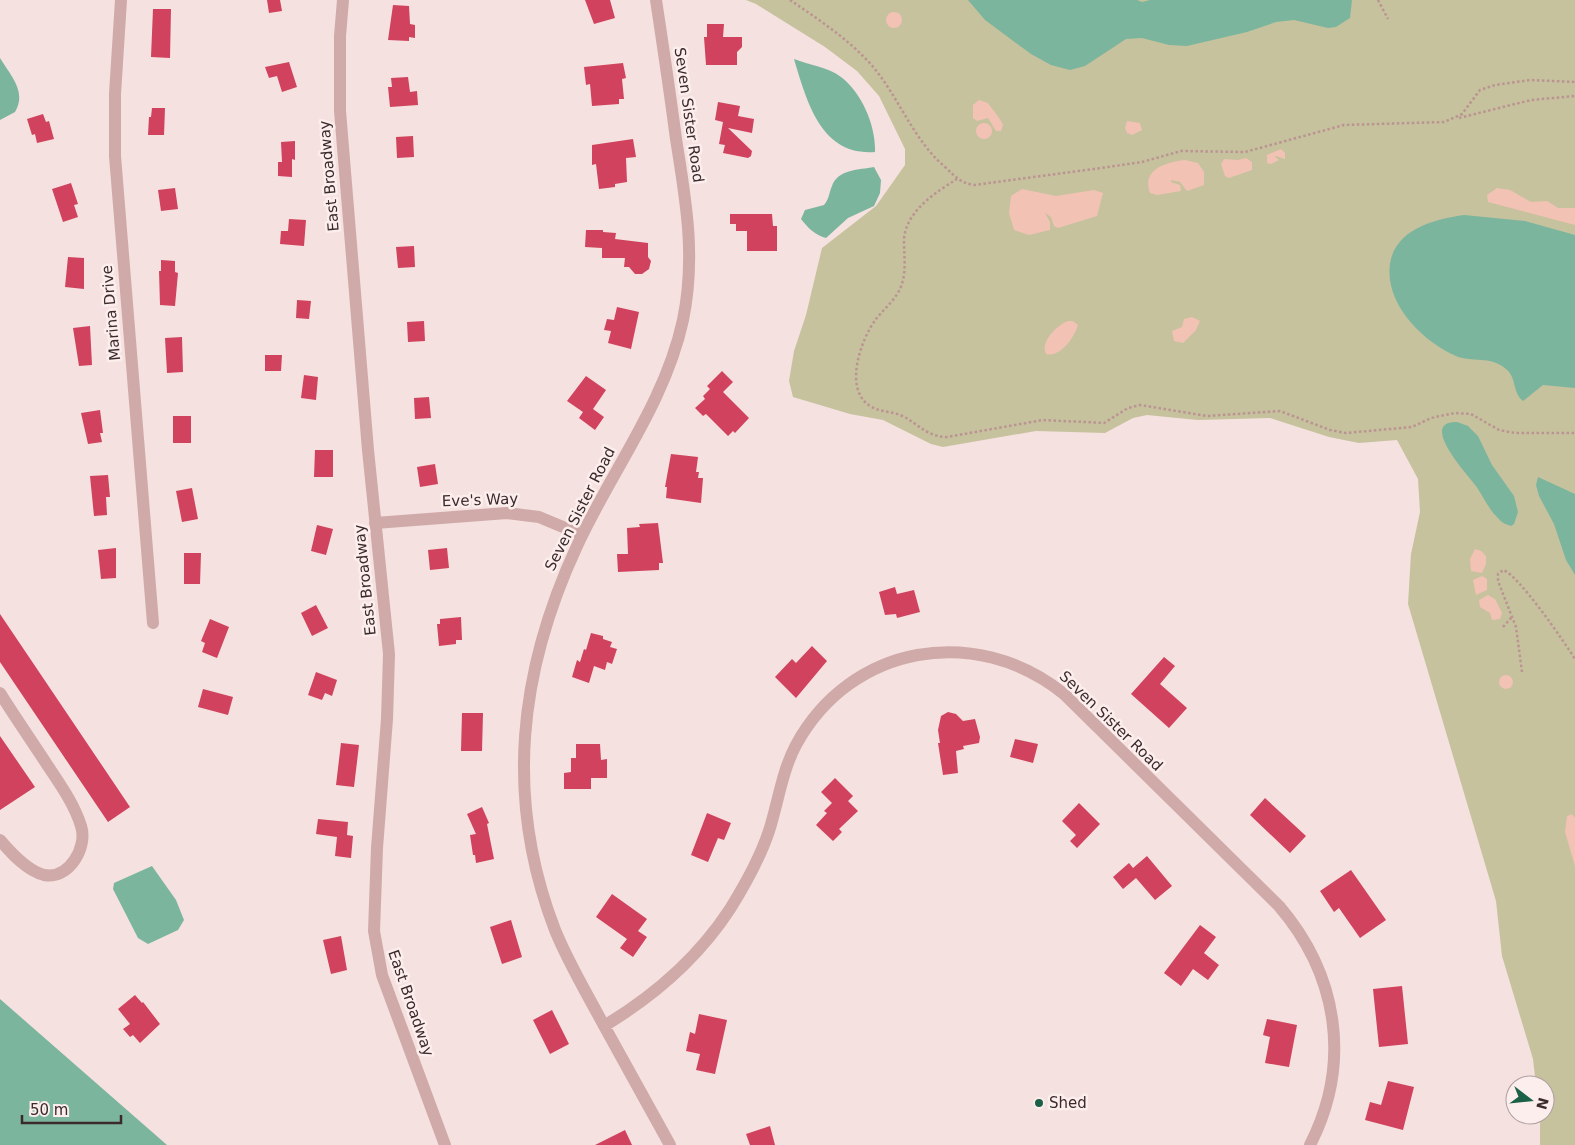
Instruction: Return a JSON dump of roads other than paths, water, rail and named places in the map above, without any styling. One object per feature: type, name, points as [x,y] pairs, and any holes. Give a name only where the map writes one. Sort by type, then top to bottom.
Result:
[{"type":"street","name":"Marina Drive","points":[[121,0],[115,94],[115,156],[153,623]]},
{"type":"street","name":"East Broadway","points":[[343,0],[340,36],[340,111],[375,523],[389,654],[388,719],[375,884],[374,931],[382,975],[445,1145]]},
{"type":"street","name":"Seven Sister Road","points":[[656,0],[690,230],[688,290],[682,321],[665,379],[652,407],[582,535],[554,598],[533,670],[524,745],[524,783],[529,830],[543,894],[570,964],[670,1145]]},
{"type":"street","name":"Eve's Way","points":[[375,523],[507,512],[538,517],[582,535]]},
{"type":"street","name":"Seven Sister Road","points":[[604,1026],[630,1011],[674,975],[700,948],[729,910],[757,860],[768,834],[789,760],[795,747],[811,722],[830,699],[866,673],[908,657],[952,652],[981,654],[1024,668],[1064,694],[1279,906],[1302,935],[1324,982],[1334,1033],[1331,1085],[1320,1124],[1310,1145]]},
{"type":"street","points":[[0,693],[76,811],[83,839],[74,860],[56,875],[47,876],[38,873],[19,860],[0,840]]},
{"type":"place","name":"Shed","points":[[1039,1103]]}]
